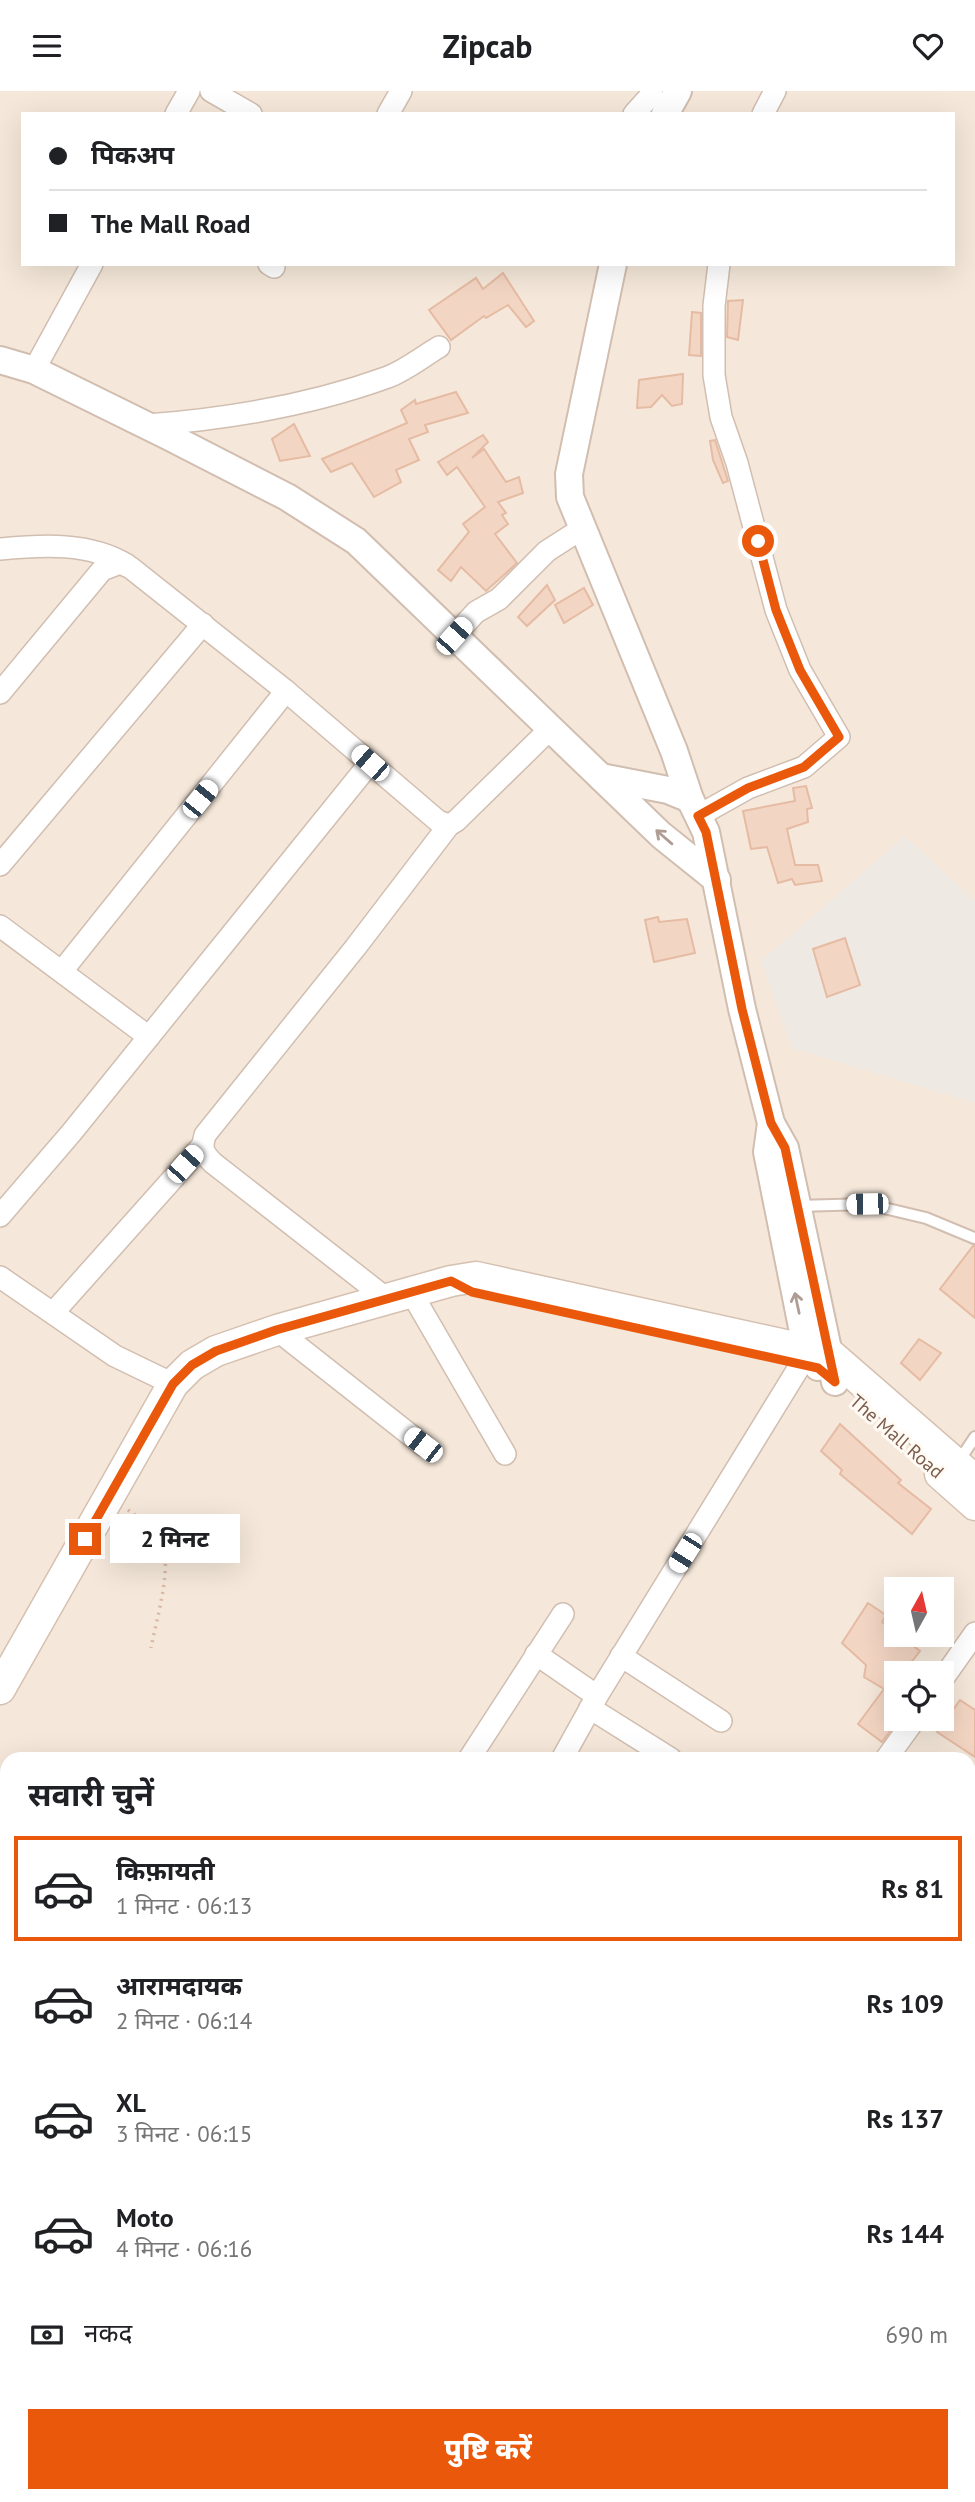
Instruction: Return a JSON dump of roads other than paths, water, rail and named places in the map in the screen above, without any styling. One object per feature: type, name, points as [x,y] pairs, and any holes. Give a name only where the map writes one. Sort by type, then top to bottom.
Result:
[{"type":"main road","name":"The Mall Road","points":[[4,1673],[173,1384],[192,1365],[216,1351],[276,1330],[451,1281],[476,1277],[819,1364],[966,1472]]},
{"type":"main road","name":"The Mall Road","points":[[819,1364],[975,1504]]},
{"type":"street","points":[[177,112],[188,91]]},
{"type":"street","points":[[211,91],[248,112]]},
{"type":"street","points":[[389,112],[401,91]]},
{"type":"street","points":[[764,112],[775,91]]},
{"type":"street","points":[[638,112],[662,99]]},
{"type":"street","points":[[34,370],[91,266]]},
{"type":"street","points":[[566,1752],[621,1656],[819,1364],[798,1206],[785,1148],[771,1123],[742,1009],[706,832],[570,497],[569,474],[613,266]]},
{"type":"street","points":[[694,807],[804,767],[839,737],[800,670],[776,610],[722,417],[714,375],[714,306],[719,266]]},
{"type":"street","points":[[147,425],[243,416],[389,377],[439,347]]},
{"type":"street","points":[[0,360],[34,370],[147,425],[287,497],[356,541],[661,835],[717,880]]},
{"type":"street","points":[[454,636],[475,612],[499,599],[547,551],[583,528]]},
{"type":"street","points":[[0,549],[42,545],[107,553],[131,568],[203,624],[438,821],[449,825]]},
{"type":"street","points":[[0,693],[102,570],[120,563],[131,568]]},
{"type":"street","points":[[0,865],[203,624]]},
{"type":"street","points":[[62,971],[286,691]]},
{"type":"street","points":[[505,1454],[399,1295],[213,1163],[203,1153],[202,1146],[205,1135],[355,948],[449,825],[550,729]]},
{"type":"street","points":[[0,1216],[149,1037],[370,763]]},
{"type":"street","points":[[601,777],[668,790],[694,807]]},
{"type":"street","points":[[0,926],[149,1037]]},
{"type":"street","points":[[771,1123],[767,1152],[802,1327],[819,1364]]},
{"type":"street","points":[[52,1313],[202,1146]]},
{"type":"street","points":[[0,1277],[115,1356],[173,1384]]},
{"type":"street","points":[[276,1330],[423,1445]]},
{"type":"street","points":[[473,1752],[564,1613]]},
{"type":"street","points":[[954,1663],[975,1633]]},
{"type":"street","points":[[536,1654],[593,1702],[661,1752]]},
{"type":"street","points":[[621,1656],[721,1721]]},
{"type":"street","points":[[891,1752],[906,1731]]},
{"type":"lane","points":[[798,1206],[867,1204],[926,1218],[974,1238]]},
{"type":"lane","points":[[966,1472],[975,1437]]}]
